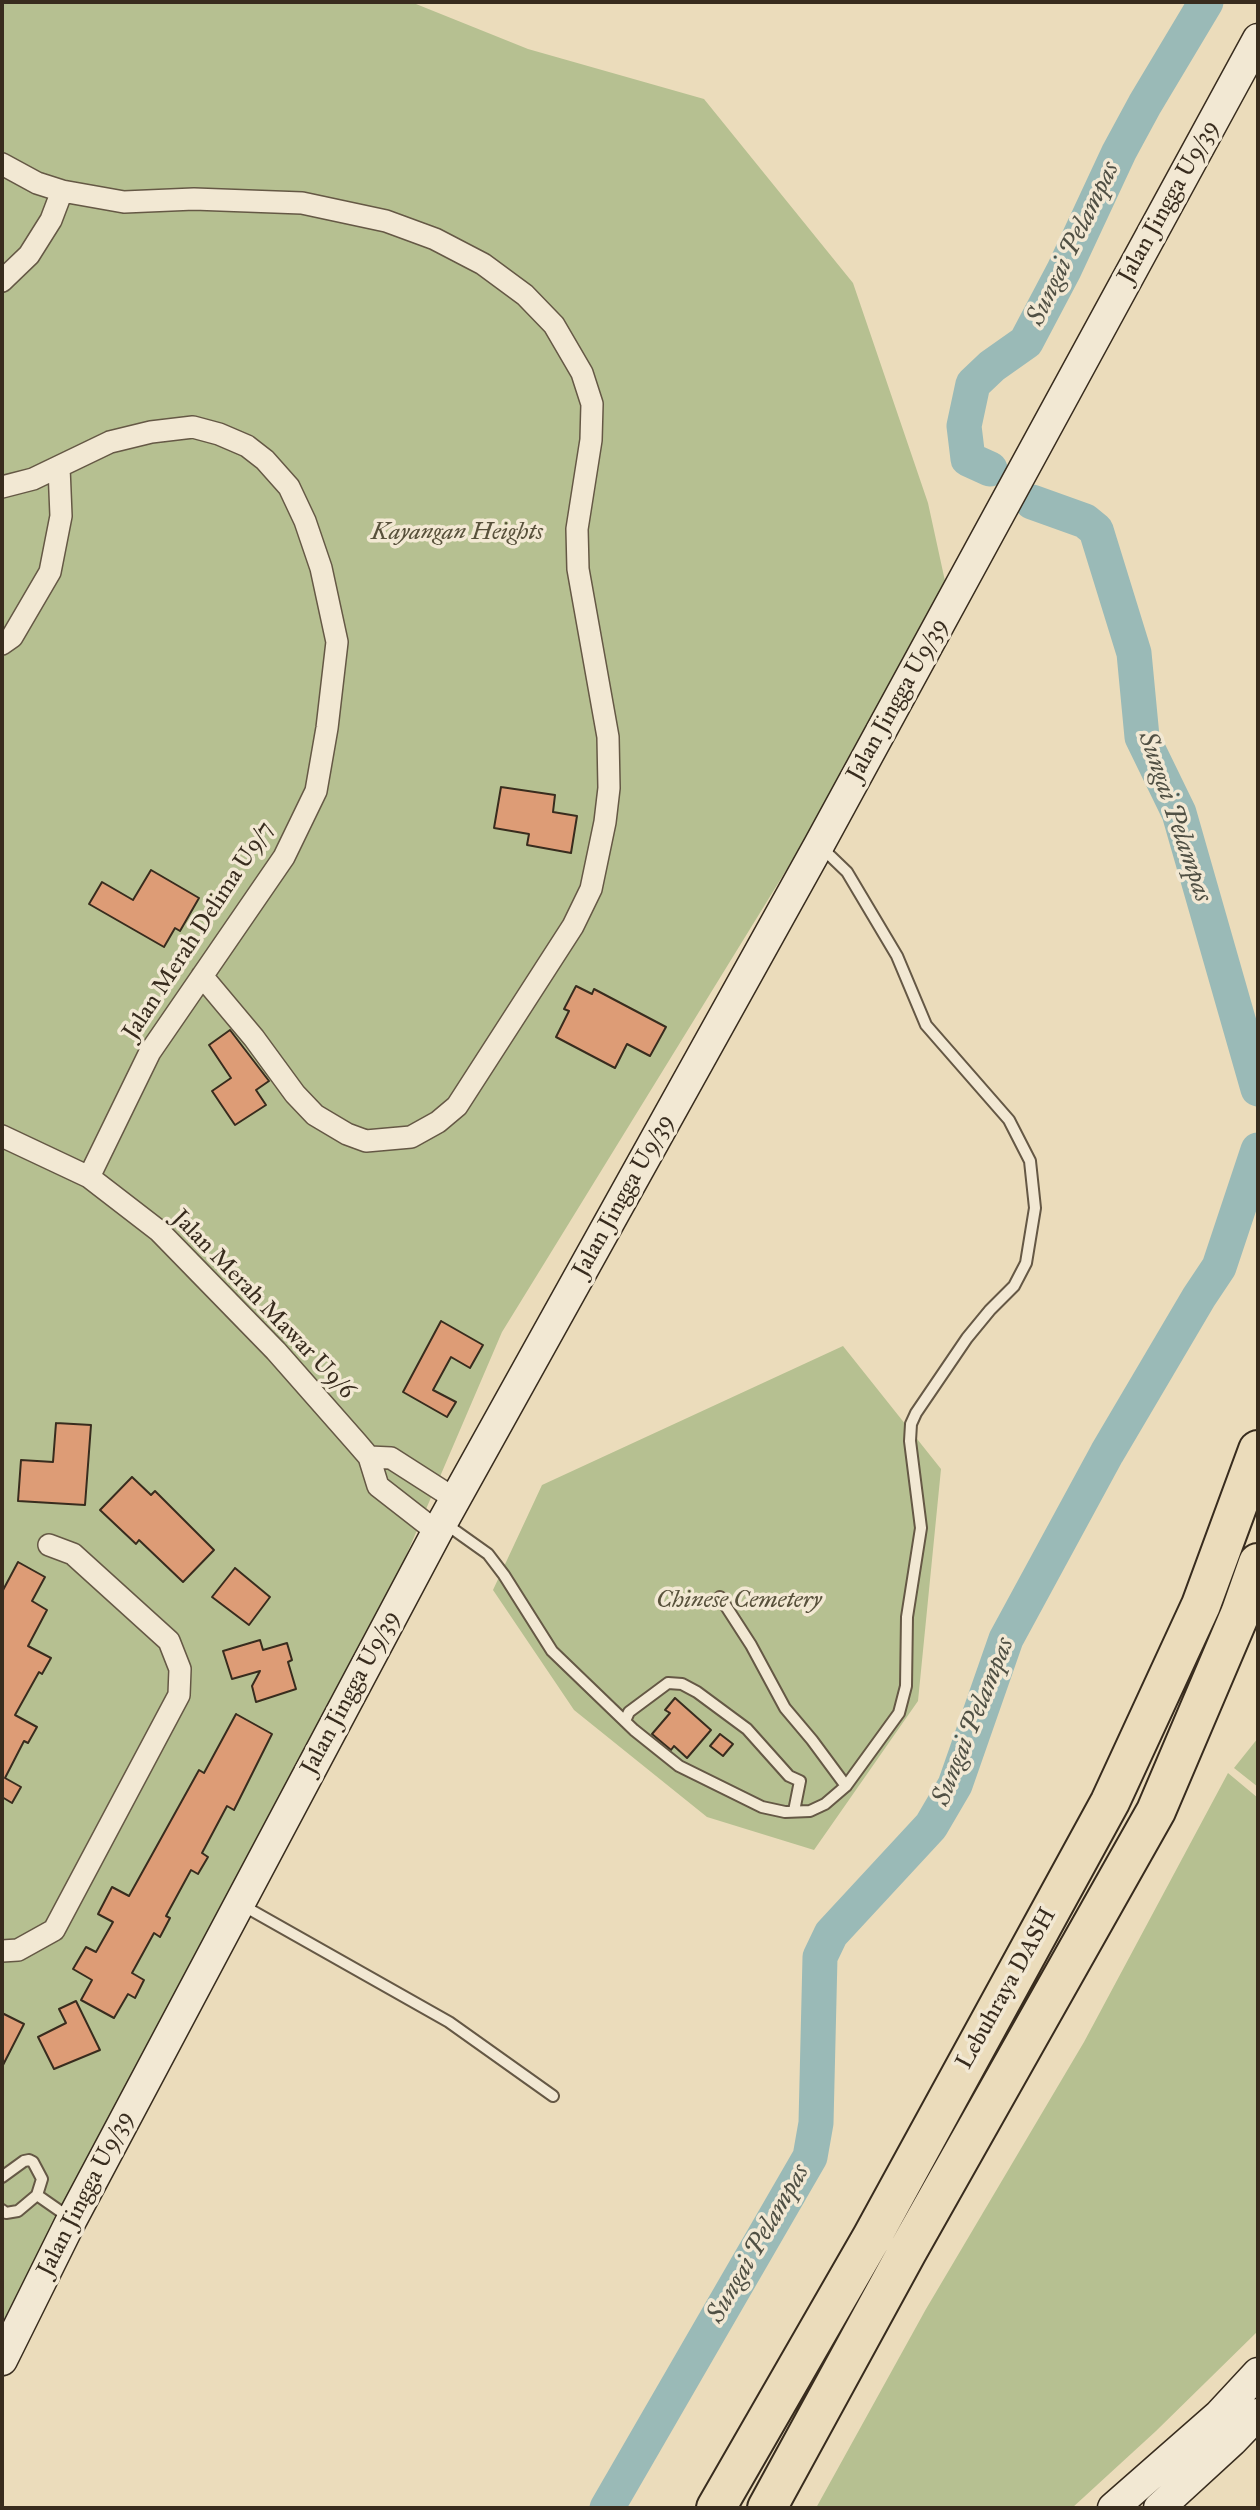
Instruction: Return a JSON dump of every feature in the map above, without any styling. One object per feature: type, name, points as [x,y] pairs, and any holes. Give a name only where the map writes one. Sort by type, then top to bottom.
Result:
[{"type":"highway","name":"Lebuhraya DASH","points":[[716,2508],[872,2237],[1110,1802],[1201,1605],[1258,1450]]},
{"type":"highway","name":"Lebuhraya DASH","points":[[767,2508],[907,2252],[1156,1811],[1240,1614],[1258,1563]]},
{"type":"street","name":"Jalan Jingga U9/39","points":[[2,2360],[72,2219],[445,1518],[819,845],[1258,39]]},
{"type":"street","points":[[2,164],[37,183],[62,191],[124,202],[194,199],[302,203],[386,221],[435,239],[483,264],[525,295],[554,325],[582,373],[592,404],[591,440],[578,530],[578,569],[608,737],[609,788],[605,822],[591,889],[573,926],[457,1106],[438,1122],[411,1137],[366,1141],[347,1134],[315,1115],[295,1094],[254,1038],[202,976]]},
{"type":"street","points":[[2,281],[29,254],[51,220],[62,191]]},
{"type":"street","name":"Jalan Merah Delima U9/7","points":[[2,487],[33,479],[110,442],[151,432],[193,427],[247,446],[265,460],[289,488],[305,521],[321,568],[337,642],[327,728],[316,791],[284,857],[150,1052],[89,1177]]},
{"type":"street","points":[[2,644],[12,637],[50,572],[61,516],[59,467]]},
{"type":"street","name":"Jalan Merah Mawar U9/6","points":[[2,1136],[89,1177],[159,1231],[276,1351],[369,1457],[378,1486],[445,1518]]},
{"type":"street","points":[[369,1457],[391,1458],[445,1518]]},
{"type":"street","points":[[2,1951],[18,1950],[54,1930],[179,1695],[180,1669],[169,1641],[73,1554],[49,1545]]},
{"type":"street","points":[[1113,2508],[1219,2415],[1258,2372]]},
{"type":"street","points":[[1159,2508],[1258,2414]]},
{"type":"lane","points":[[445,1518],[488,1554],[552,1651],[625,1721],[678,1766],[762,1807],[810,1811],[825,1804],[846,1786],[899,1713],[906,1686],[907,1617],[921,1528],[910,1441],[911,1424],[967,1338],[1014,1286],[1026,1263],[1035,1208],[1030,1161],[1009,1120],[926,1025],[897,956],[860,893],[847,872],[819,845]]},
{"type":"lane","points":[[720,1597],[751,1645],[785,1707],[846,1786]]},
{"type":"lane","points":[[625,1721],[629,1712],[668,1683],[682,1684],[747,1729],[789,1776],[800,1781],[794,1811]]},
{"type":"lane","points":[[240,1904],[449,2022],[553,2096]]},
{"type":"lane","points":[[2,2177],[24,2161],[33,2162],[42,2179],[37,2195],[18,2211],[6,2213],[2,2210]]},
{"type":"lane","points":[[37,2195],[72,2219]]},
{"type":"green space","name":"Kayangan Heights","points":[[2,2],[411,2],[528,49],[704,99],[853,283],[928,503],[950,604],[502,1332],[327,1740],[2,2340]]},
{"type":"green space","name":"Chinese Cemetery","points":[[843,1346],[941,1469],[918,1701],[814,1850],[707,1817],[574,1710],[493,1590],[542,1485]]},
{"type":"green space","points":[[1258,1738],[1258,1787],[1234,1768]]},
{"type":"green space","points":[[1228,1773],[1258,1798],[1258,2331],[1156,2431],[1072,2508],[816,2508],[926,2309],[1084,2042]]},
{"type":"building","points":[[501,787],[555,795],[553,812],[577,816],[571,853],[527,845],[529,834],[494,828]]},
{"type":"building","points":[[151,870],[199,898],[180,931],[175,928],[164,947],[89,904],[102,882],[133,900]]},
{"type":"building","points":[[576,986],[592,994],[594,989],[666,1027],[650,1056],[627,1044],[615,1068],[556,1037],[569,1011],[564,1009]]},
{"type":"building","points":[[230,1030],[269,1081],[256,1090],[266,1105],[235,1125],[212,1091],[231,1078],[209,1045]]},
{"type":"building","points":[[441,1321],[483,1345],[470,1368],[451,1357],[433,1390],[456,1402],[447,1417],[403,1392]]},
{"type":"building","points":[[56,1423],[91,1425],[85,1505],[18,1501],[21,1460],[53,1462]]},
{"type":"building","points":[[132,1477],[151,1495],[155,1491],[214,1550],[183,1582],[139,1540],[136,1544],[100,1510]]},
{"type":"building","points":[[18,1562],[45,1577],[32,1601],[47,1610],[28,1646],[51,1658],[42,1674],[39,1672],[15,1715],[37,1727],[28,1743],[24,1741],[5,1778],[21,1787],[12,1803],[2,1797],[2,1592]]},
{"type":"building","points":[[235,1568],[270,1597],[249,1625],[212,1597]]},
{"type":"building","points":[[260,1640],[263,1650],[287,1643],[292,1660],[288,1662],[296,1689],[256,1702],[252,1686],[260,1671],[232,1679],[223,1651]]},
{"type":"building","points":[[675,1698],[711,1730],[687,1758],[674,1746],[671,1750],[652,1734],[670,1713],[665,1710]]},
{"type":"building","points":[[236,1714],[272,1734],[234,1810],[227,1806],[202,1853],[208,1857],[198,1874],[191,1870],[166,1916],[170,1918],[160,1937],[154,1933],[132,1973],[144,1980],[135,1998],[128,1994],[114,2018],[81,2000],[92,1980],[73,1969],[86,1947],[96,1952],[113,1922],[98,1914],[112,1887],[129,1896],[199,1770],[204,1773]]},
{"type":"building","points":[[720,1734],[733,1744],[723,1756],[710,1746]]},
{"type":"building","points":[[76,2001],[100,2050],[54,2069],[38,2037],[66,2023],[59,2009]]},
{"type":"building","points":[[2,2013],[24,2024],[2,2067]]},
{"type":"waterway","name":"Sungai Pelampas","points":[[990,469],[968,459],[964,426],[973,384],[992,366],[1026,342],[1064,270],[1119,152],[1206,2]]},
{"type":"waterway","name":"Sungai Pelampas","points":[[1032,502],[1085,521],[1096,530],[1134,653],[1142,737],[1179,813],[1258,1089]]},
{"type":"waterway","name":"Sungai Pelampas","points":[[607,2508],[810,2157],[816,2123],[820,1957],[831,1934],[931,1826],[955,1785],[1006,1639],[1107,1453],[1219,1267],[1258,1150]]}]
